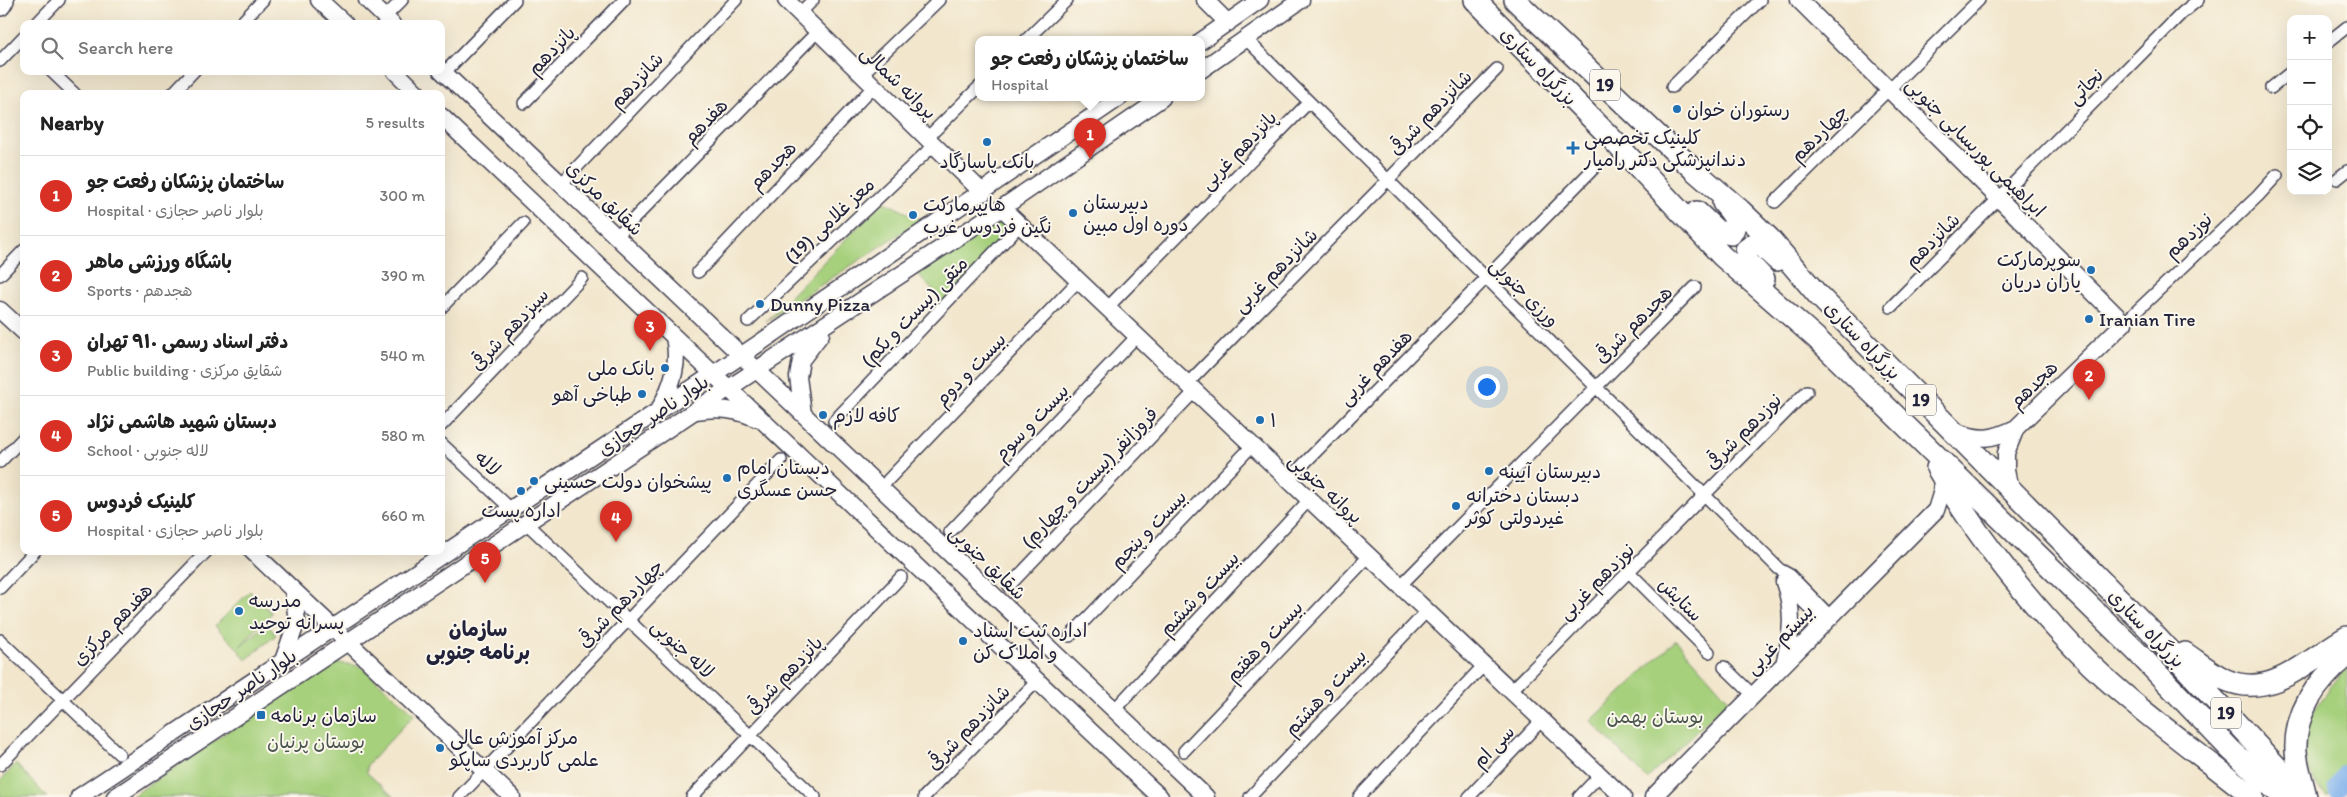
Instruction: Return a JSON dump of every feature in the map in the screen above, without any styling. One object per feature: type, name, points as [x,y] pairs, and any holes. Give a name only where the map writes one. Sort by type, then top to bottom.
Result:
[{"type":"highway","points":[[0,5],[3,0]]},
{"type":"highway","name":"بزرگراه ستاری","points":[[1475,0],[1610,137],[1722,256],[1816,338],[1924,446],[2006,523],[2231,750],[2283,797]]},
{"type":"highway","name":"بزرگراه ستاری","points":[[1515,0],[1770,239],[1817,294],[2010,491],[2148,628],[2306,797]]},
{"type":"highway","points":[[1610,137],[1656,170],[1718,231],[1731,234],[1736,226],[1734,216],[1695,170]]},
{"type":"highway","points":[[1816,338],[1805,323],[1747,261],[1745,256],[1746,250],[1754,244],[1760,244],[1817,294]]},
{"type":"highway","name":"بزرگراه ستاری","points":[[1924,446],[1990,550],[2029,598],[2092,665],[2175,737],[2253,797]]},
{"type":"highway","points":[[2148,628],[2208,670],[2239,684],[2257,686],[2273,682],[2306,664],[2347,637]]},
{"type":"highway","points":[[2306,797],[2296,751],[2298,725],[2314,691],[2333,668],[2347,656]]},
{"type":"main road","points":[[319,0],[341,20]]},
{"type":"main road","points":[[368,0],[389,20]]},
{"type":"main road","name":"پروانه شمالی","points":[[786,0],[983,193]]},
{"type":"main road","points":[[1205,0],[1228,22]]},
{"type":"main road","points":[[1205,38],[1260,0]]},
{"type":"main road","points":[[1205,67],[1301,0]]},
{"type":"main road","name":"ابراهیمی پوربسابی جنوبی","points":[[1799,0],[2124,323]]},
{"type":"main road","name":"شقایق مرکزی","points":[[445,74],[742,355]]},
{"type":"main road","points":[[399,75],[414,90]]},
{"type":"main road","name":"بلوار ناصر حجازی","points":[[445,552],[983,193],[1116,101]]},
{"type":"main road","name":"بلوار ناصر حجازی","points":[[115,797],[527,524],[728,388],[828,325],[1158,101]]},
{"type":"main road","points":[[445,125],[674,337],[1160,797]]},
{"type":"main road","name":"پروانه جنوبی","points":[[1002,208],[1623,797]]},
{"type":"main road","points":[[0,310],[20,328]]},
{"type":"main road","name":"هجدهم","points":[[2010,491],[2006,470],[2006,453],[2016,428],[2124,323]]},
{"type":"main road","points":[[804,414],[798,376],[801,360],[828,325]]},
{"type":"main road","points":[[658,411],[676,370],[677,349],[674,337]]},
{"type":"main road","name":"شقایق جنوبی","points":[[742,355],[1206,797]]},
{"type":"main road","points":[[695,411],[712,408],[741,411],[765,423]]},
{"type":"main road","points":[[1951,430],[1984,439],[1996,438],[2016,428]]},
{"type":"main road","points":[[1936,510],[1942,494],[1942,477]]},
{"type":"main road","points":[[1936,510],[1961,505]]},
{"type":"main road","name":"بیستم غربی","points":[[1653,797],[1936,510]]},
{"type":"main road","points":[[256,555],[512,797]]},
{"type":"main road","name":"بلوار ناصر حجازی","points":[[79,797],[284,658],[441,555]]},
{"type":"main road","points":[[1781,575],[1790,599],[1792,614],[1792,628],[1785,662]]},
{"type":"main road","points":[[284,658],[297,621],[293,591]]},
{"type":"main road","points":[[2306,664],[2347,626]]},
{"type":"street","points":[[40,20],[59,0]]},
{"type":"street","points":[[244,20],[263,0]]},
{"type":"street","points":[[389,20],[402,0]]},
{"type":"street","points":[[445,70],[516,0]]},
{"type":"street","name":"پانزدهم","points":[[524,103],[624,0]]},
{"type":"street","name":"شانزدهم","points":[[562,184],[736,0]]},
{"type":"street","points":[[800,13],[813,0]]},
{"type":"street","points":[[862,74],[938,0]]},
{"type":"street","points":[[1030,36],[1067,0]]},
{"type":"street","points":[[1672,87],[1760,0]]},
{"type":"street","points":[[1889,89],[1979,0]]},
{"type":"street","name":"نجاتی","points":[[1998,198],[2198,0]]},
{"type":"street","points":[[2332,39],[2347,27]]},
{"type":"street","name":"هفدهم","points":[[616,237],[818,31]]},
{"type":"street","name":"ورزی جنوبی","points":[[1246,40],[1705,495],[1781,575],[1790,575],[1827,619]]},
{"type":"street","points":[[0,61],[20,43]]},
{"type":"street","name":"شانزدهم شرقی","points":[[1388,181],[1497,69]]},
{"type":"street","points":[[55,75],[71,90]]},
{"type":"street","points":[[176,90],[190,75]]},
{"type":"street","points":[[2270,88],[2287,75]]},
{"type":"street","name":"هجدهم","points":[[698,272],[874,86]]},
{"type":"street","name":"چهاردهم","points":[[1775,202],[1889,89]]},
{"type":"street","name":"معز غلامی (19)","points":[[748,321],[931,141],[975,92]]},
{"type":"street","name":"پانزدهم غربی","points":[[1107,308],[1309,102]]},
{"type":"street","name":"هفدهم غربی","points":[[1288,480],[1595,167]]},
{"type":"street","points":[[2337,179],[2347,171]]},
{"type":"street","name":"نوزدهم","points":[[2124,323],[2258,196],[2277,175]]},
{"type":"street","name":"شانزدهم غربی","points":[[1191,388],[1388,181]]},
{"type":"street","name":"شانزدهم","points":[[1891,307],[1998,198]]},
{"type":"street","points":[[445,304],[523,223]]},
{"type":"street","name":"متقی (بیست و یکم)","points":[[834,421],[1020,225]]},
{"type":"street","points":[[0,275],[20,254]]},
{"type":"street","name":"سیزدهم شرقی","points":[[445,422],[582,278]]},
{"type":"street","name":"بیست و دوم","points":[[888,480],[1078,281]]},
{"type":"street","name":"هجدهم شرقی","points":[[1400,586],[1695,287]]},
{"type":"street","name":"بیست و سوم","points":[[950,532],[1137,336]]},
{"type":"street","name":"فروزانفر (بیست و چهارم)","points":[[1009,586],[1191,388]]},
{"type":"street","name":"نوزدهم شرقی","points":[[1705,495],[1807,391]]},
{"type":"street","points":[[0,462],[20,441]]},
{"type":"street","name":"بیست و پنجم","points":[[1070,636],[1252,446]]},
{"type":"street","name":"لاله","points":[[445,447],[511,509]]},
{"type":"street","name":"چهاردهم شرقی","points":[[459,797],[781,460]]},
{"type":"street","name":"نوزدهم غربی","points":[[1511,691],[1705,495]]},
{"type":"street","name":"بیست و ششم","points":[[1114,710],[1309,500]]},
{"type":"street","name":"لاله جنوبی","points":[[527,524],[815,797]]},
{"type":"street","points":[[0,588],[31,555]]},
{"type":"street","name":"هفدهم مرکزی","points":[[0,765],[203,555]]},
{"type":"street","name":"بیست و هفتم","points":[[1184,751],[1369,556]]},
{"type":"street","name":"ستایش","points":[[1629,572],[1709,652]]},
{"type":"street","name":"پانزدهم شرقی","points":[[692,797],[901,578]]},
{"type":"street","name":"بیست و هشتم","points":[[1250,797],[1426,611]]},
{"type":"street","points":[[0,640],[119,754]]},
{"type":"street","points":[[1359,797],[1484,665]]},
{"type":"street","points":[[1724,667],[1753,695]]},
{"type":"street","name":"شانزدهم شرقی","points":[[924,797],[1037,681]]},
{"type":"street","name":"سی ام","points":[[1468,797],[1542,720]]},
{"type":"street","points":[[1580,797],[1600,775]]},
{"type":"green space","points":[[883,201],[921,220],[766,321]]},
{"type":"green space","points":[[998,213],[1014,230],[943,303],[916,271]]},
{"type":"green space","points":[[250,591],[272,613],[239,647],[267,624],[276,635],[246,660],[215,626]]},
{"type":"green space","name":"بوستان بهمن","points":[[1676,640],[1729,700],[1647,779],[1591,721]]},
{"type":"green space","name":"بوستان پرنیان","points":[[338,663],[360,666],[415,714],[367,765],[367,773],[394,797],[131,797],[324,666]]},
{"type":"green space","points":[[2347,668],[2347,766],[2327,796],[2316,783],[2306,762],[2304,747],[2306,733],[2318,705]]},
{"type":"green space","points":[[16,764],[47,797],[0,797],[0,781]]},
{"type":"waterway","points":[[2337,788],[2347,773]]},
{"type":"place","name":"رستوران خوان","points":[[1677,109]]},
{"type":"place","name":"بانک پاسارگاد","points":[[987,142]]},
{"type":"place","name":"کلینیک تخصصی دندانپزشکی دکتر رامیار","points":[[1573,148]]},
{"type":"place","name":"ساختمان پزشكان رفعت جو","points":[[1090,159]]},
{"type":"place","name":"دبیرستان دوره اول مبین","points":[[1073,213]]},
{"type":"place","name":"هایپرمارکت نگین فردوس غرب","points":[[913,215]]},
{"type":"place","name":"سوپرمارکت یاران دریان","points":[[2091,270]]},
{"type":"place","name":"Dunny Pizza","points":[[760,304]]},
{"type":"place","name":"Iranian Tire","points":[[2089,319]]},
{"type":"place","name":"دفتر اسناد رسمی ۹۱۰ تهران","points":[[650,351]]},
{"type":"place","name":"بانک ملی","points":[[665,368]]},
{"type":"place","name":"طباخی آهو","points":[[642,394]]},
{"type":"place","name":"باشگاه ورزشی ماهر","points":[[2089,400]]},
{"type":"place","name":"کافه لازم","points":[[823,415]]},
{"type":"place","name":"۱","points":[[1260,420]]},
{"type":"place","name":"دبیرستان آیینه","points":[[1489,471]]},
{"type":"place","name":"دبستان امام حسن عسگری","points":[[727,478]]},
{"type":"place","name":"پیشخوان دولت حسینی","points":[[534,481]]},
{"type":"place","name":"اداره پست","points":[[521,491]]},
{"type":"place","name":"دبستان دخترانه غیردولتی کوثر","points":[[1456,506]]},
{"type":"place","name":"دبستان شهید هاشمی نژاد","points":[[616,542]]},
{"type":"place","name":"کلینیک فردوس","points":[[485,583]]},
{"type":"place","name":"مدرسه پسرانه توحید","points":[[239,611]]},
{"type":"place","name":"اداره ثبت اسناد و املاک کن","points":[[963,641]]},
{"type":"place","name":"سازمان برنامه","points":[[261,715]]},
{"type":"place","name":"مرکز آموزش عالی علمی کاربردی ساپکو","points":[[440,748]]},
{"type":"district","name":"سازمان برنامه جنوبی","points":[[478,640]]}]
